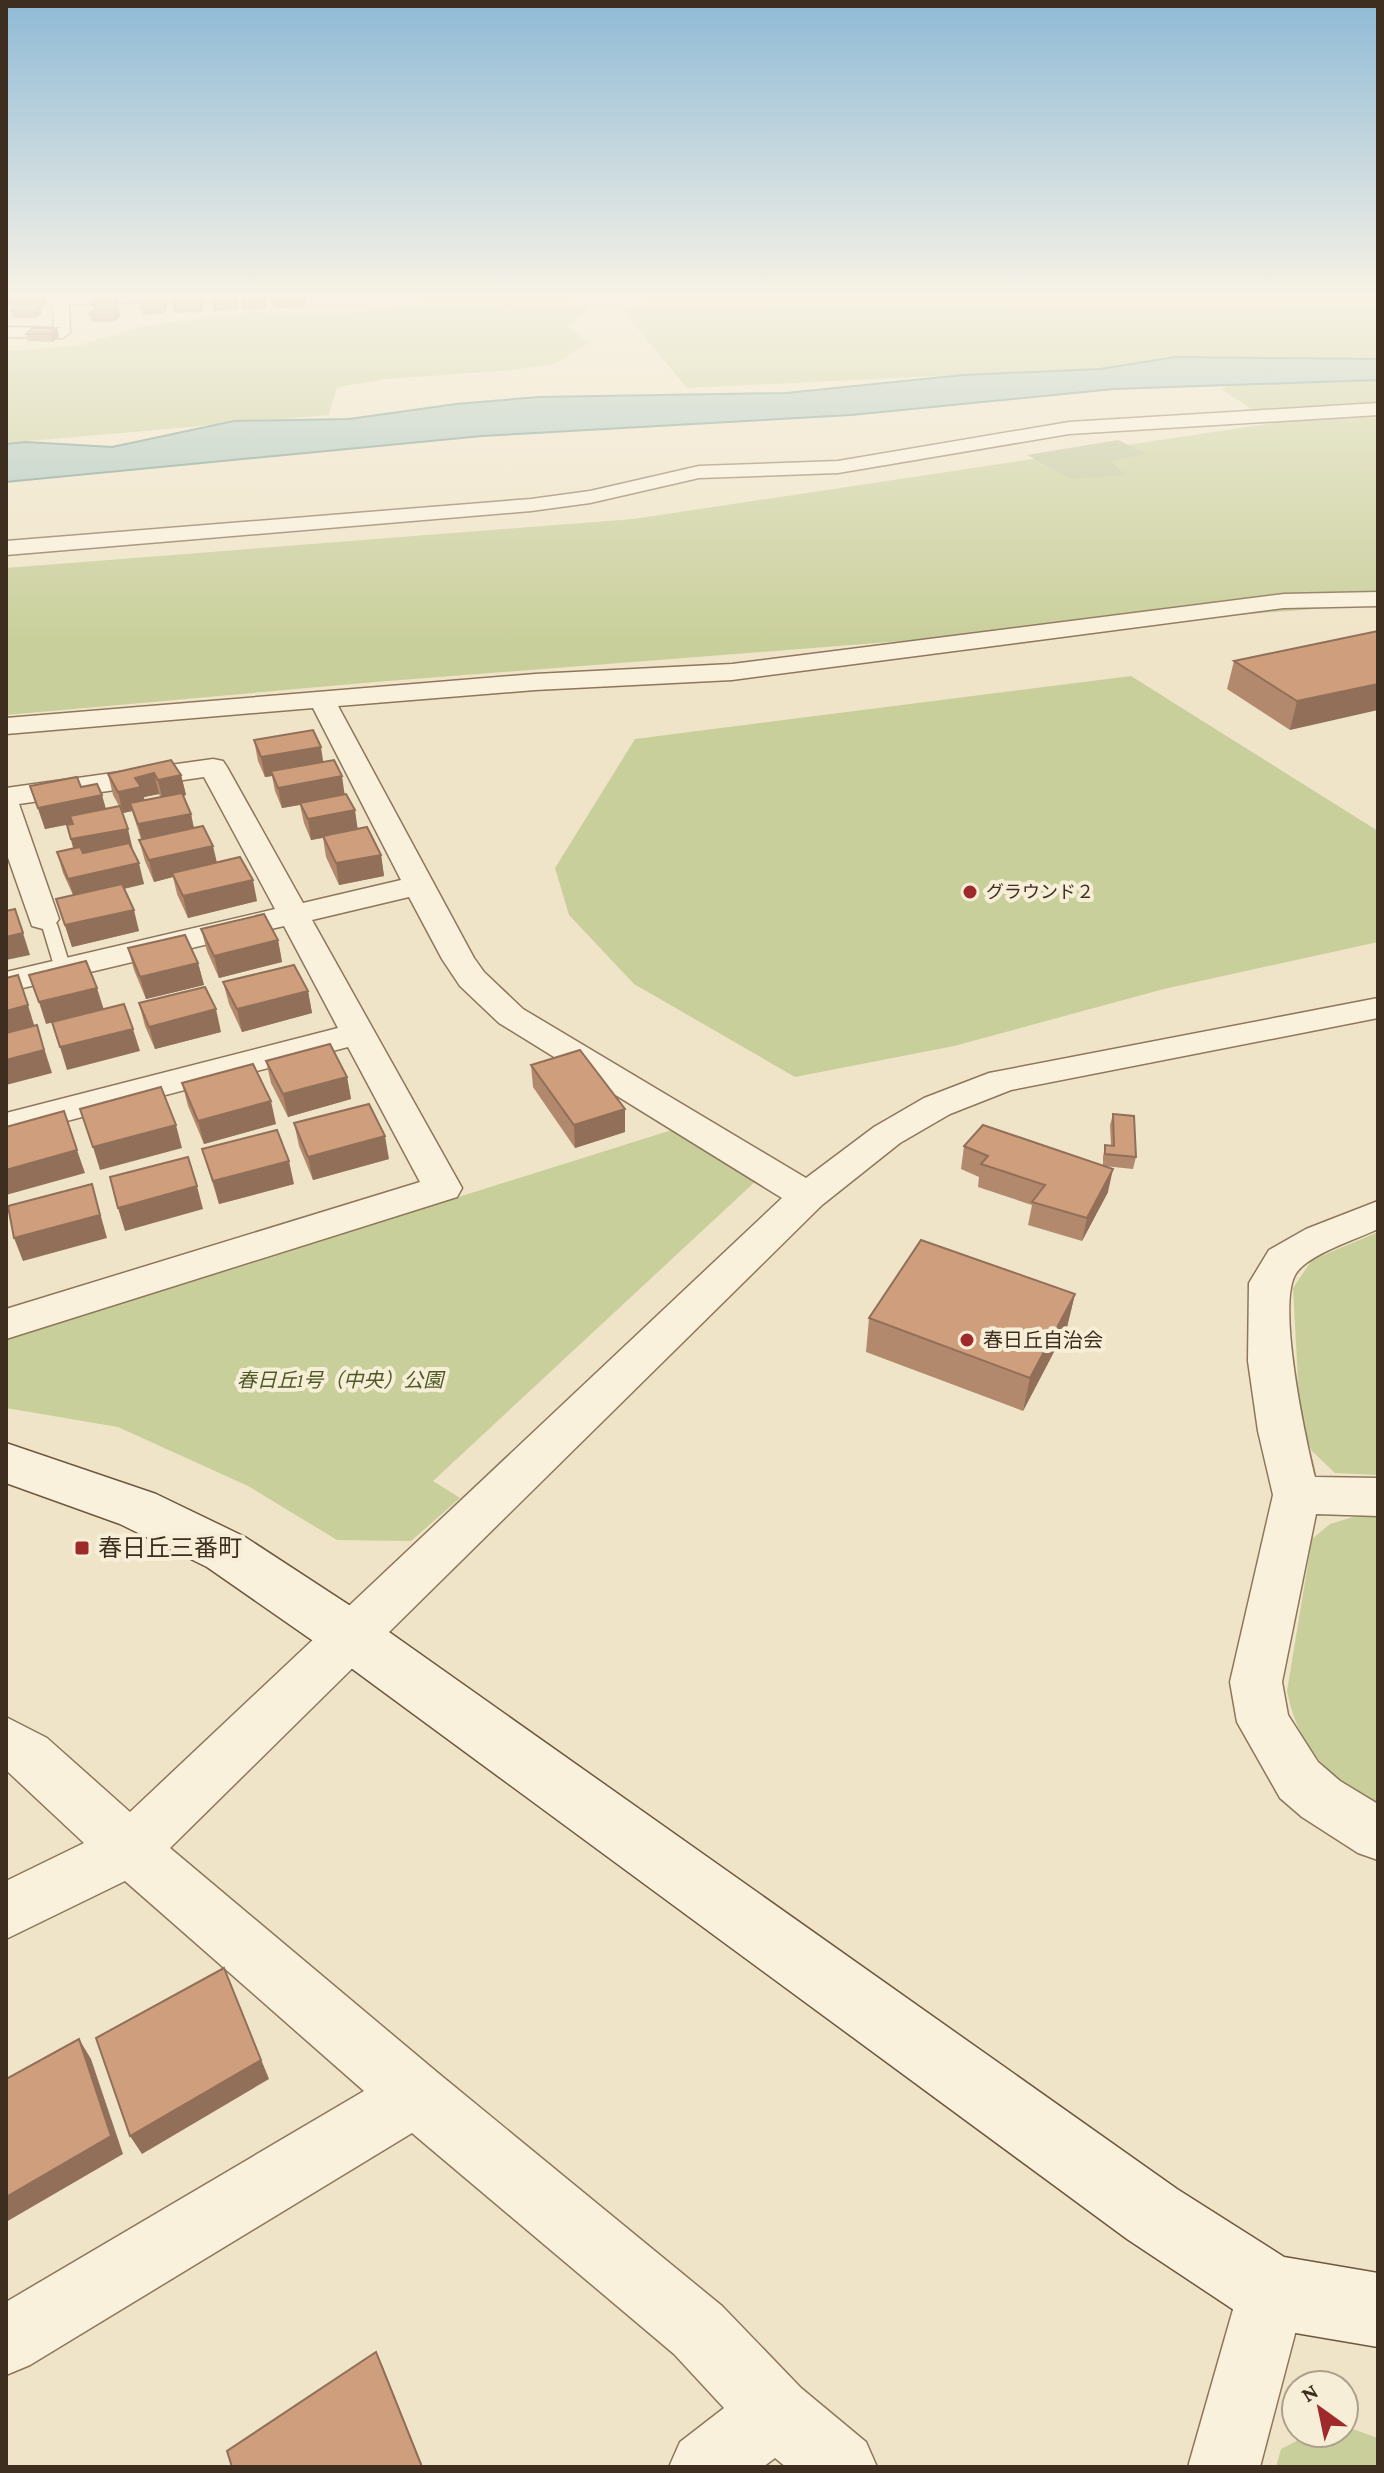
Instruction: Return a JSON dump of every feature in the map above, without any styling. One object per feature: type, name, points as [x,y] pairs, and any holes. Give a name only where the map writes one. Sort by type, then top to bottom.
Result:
[{"type":"street","points":[[6,548],[531,505],[590,497],[699,472],[838,467],[1069,428],[1371,409]]},
{"type":"street","points":[[6,726],[535,682],[732,672],[1284,601],[1378,599]]},
{"type":"street","points":[[321,699],[472,979],[511,1016],[808,1196]]},
{"type":"street","points":[[6,797],[213,767],[443,1188],[6,1324]]},
{"type":"street","points":[[6,806],[43,919]]},
{"type":"street","points":[[6,982],[419,885]]},
{"type":"street","points":[[6,1911],[130,1849],[808,1196],[887,1135],[937,1106],[1002,1081],[1378,1008]]},
{"type":"street","points":[[6,1125],[360,1033]]},
{"type":"street","points":[[1378,1214],[1320,1239],[1283,1260],[1270,1283],[1270,1361],[1281,1431],[1296,1495],[1256,1682],[1263,1722],[1299,1780],[1321,1799],[1378,1834]]},
{"type":"street","points":[[6,1463],[138,1509],[226,1552],[352,1637],[439,1703],[1139,2205],[1272,2292],[1378,2310]]},
{"type":"street","points":[[1296,1495],[1378,1497]]},
{"type":"street","points":[[6,1741],[28,1755],[130,1849],[416,2095],[698,2330],[776,2413],[841,2467]]},
{"type":"street","points":[[6,2341],[416,2095]]},
{"type":"street","points":[[1224,2467],[1272,2292]]},
{"type":"street","points":[[705,2467],[776,2413]]},
{"type":"lane","points":[[43,919],[49,924],[63,969]]},
{"type":"green space","points":[[6,409],[331,409],[329,415],[6,443]]},
{"type":"green space","points":[[1252,409],[1378,409],[1378,604],[375,682],[6,715],[6,568],[633,519],[1273,423]]},
{"type":"green space","points":[[1118,440],[1147,454],[1110,461],[1125,475],[1071,479],[1027,455]]},
{"type":"green space","name":"グラウンド２","points":[[1131,676],[1378,831],[1378,942],[1164,989],[954,1046],[795,1077],[634,984],[569,915],[555,868],[635,739]]},
{"type":"green space","name":"春日丘1号（中央）公園","points":[[675,1129],[758,1179],[433,1481],[460,1498],[411,1541],[337,1540],[248,1486],[118,1427],[6,1408],[6,1339]]},
{"type":"green space","points":[[1378,1232],[1378,1475],[1335,1473],[1311,1450],[1300,1418],[1293,1288],[1312,1260]]},
{"type":"green space","points":[[1353,1517],[1378,1517],[1378,1804],[1344,1783],[1318,1759],[1299,1729],[1287,1691],[1312,1539],[1330,1524]]},
{"type":"green space","points":[[1360,2432],[1378,2438],[1378,2467],[1276,2467],[1281,2449],[1360,2449]]},
{"type":"water","points":[[417,409],[908,409],[482,436],[6,482],[6,444],[26,442],[112,447],[234,421],[349,419]]},
{"type":"building","points":[[1378,631],[1378,684],[1297,701],[1234,661]]},
{"type":"building","points":[[313,730],[321,747],[261,757],[254,740]]},
{"type":"building","points":[[171,760],[181,775],[158,780],[154,773],[135,778],[141,787],[118,792],[108,774]]},
{"type":"building","points":[[334,760],[342,776],[278,788],[271,771]]},
{"type":"building","points":[[77,777],[81,787],[97,784],[102,795],[38,808],[30,786]]},
{"type":"building","points":[[182,793],[191,814],[138,824],[130,803]]},
{"type":"building","points":[[346,794],[355,810],[308,819],[300,803]]},
{"type":"building","points":[[120,806],[128,829],[71,839],[67,825],[73,824],[70,816]]},
{"type":"building","points":[[203,826],[213,846],[149,860],[139,840]]},
{"type":"building","points":[[367,827],[381,855],[336,863],[323,836]]},
{"type":"building","points":[[129,843],[139,863],[68,879],[57,852],[80,847],[83,853]]},
{"type":"building","points":[[240,857],[253,880],[183,896],[172,873]]},
{"type":"building","points":[[122,884],[134,910],[65,925],[56,899]]},
{"type":"building","points":[[15,909],[23,933],[6,937],[6,911]]},
{"type":"building","points":[[264,914],[278,940],[214,956],[201,929]]},
{"type":"building","points":[[185,935],[198,963],[140,977],[128,948]]},
{"type":"building","points":[[86,961],[97,988],[39,1002],[29,975]]},
{"type":"building","points":[[294,965],[308,991],[237,1009],[223,982]]},
{"type":"building","points":[[18,975],[28,1005],[6,1011],[6,978]]},
{"type":"building","points":[[205,987],[216,1009],[149,1027],[139,1003]]},
{"type":"building","points":[[124,1004],[133,1029],[60,1047],[52,1022]]},
{"type":"building","points":[[37,1025],[44,1050],[6,1060],[6,1033]]},
{"type":"building","points":[[330,1044],[347,1077],[283,1094],[266,1061]]},
{"type":"building","points":[[580,1050],[625,1109],[574,1125],[531,1065]]},
{"type":"building","points":[[253,1064],[271,1101],[198,1121],[182,1083]]},
{"type":"building","points":[[161,1087],[176,1125],[93,1147],[80,1109]]},
{"type":"building","points":[[369,1104],[385,1136],[308,1157],[294,1123]]},
{"type":"building","points":[[64,1111],[77,1150],[6,1170],[6,1127]]},
{"type":"building","points":[[1113,1114],[1134,1116],[1136,1157],[1105,1154],[1105,1145],[1114,1146]]},
{"type":"building","points":[[983,1125],[1113,1169],[1087,1218],[1032,1202],[1045,1185],[981,1164],[988,1156],[964,1146]]},
{"type":"building","points":[[277,1130],[289,1161],[213,1181],[202,1149]]},
{"type":"building","points":[[188,1157],[197,1186],[118,1208],[110,1177]]},
{"type":"building","points":[[92,1184],[100,1215],[14,1238],[8,1206]]},
{"type":"building","points":[[921,1240],[1075,1294],[1030,1378],[869,1318]]},
{"type":"building","points":[[224,1968],[261,2060],[130,2136],[96,2038]]},
{"type":"building","points":[[79,2039],[111,2136],[6,2197],[6,2079]]},
{"type":"building","points":[[376,2352],[422,2467],[232,2467],[227,2451]]},
{"type":"place","name":"グラウンド２","points":[[970,892]]},
{"type":"place","name":"春日丘自治会","points":[[967,1340]]},
{"type":"place","name":"春日丘三番町","points":[[82,1548]]}]
